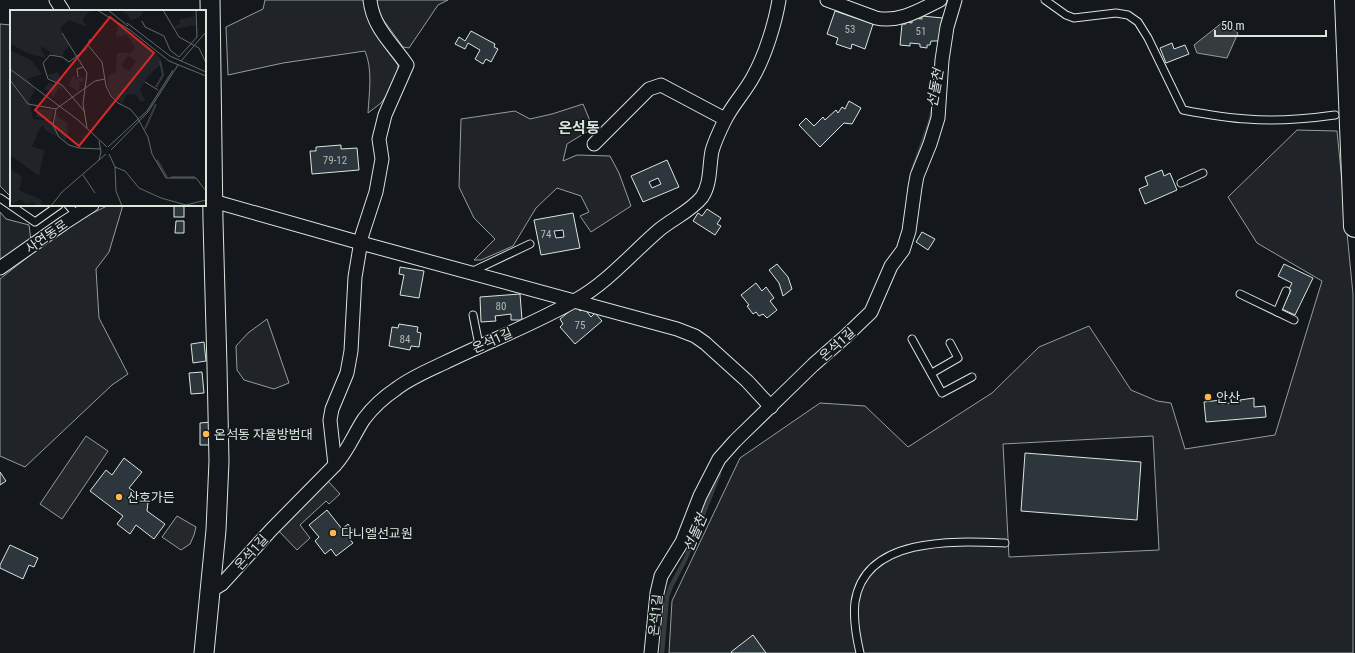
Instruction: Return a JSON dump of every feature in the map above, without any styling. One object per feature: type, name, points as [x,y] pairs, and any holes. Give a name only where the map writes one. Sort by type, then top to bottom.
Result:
[{"type":"highway","points":[[1348,0],[1355,38]]},
{"type":"highway","points":[[1348,0],[1355,226]]},
{"type":"street","points":[[56,0],[62,10]]},
{"type":"street","points":[[204,653],[212,587],[219,461],[209,200],[210,0]]},
{"type":"street","points":[[335,465],[330,420],[332,409],[346,373],[351,351],[355,277],[360,244],[376,192],[382,159],[379,139],[384,115],[407,65],[383,34],[374,18],[370,0]]},
{"type":"street","name":"온석1길","points":[[212,587],[218,587],[222,584],[270,530],[335,465],[343,455],[364,419],[372,409],[386,397],[406,382],[574,302],[596,287],[659,230],[691,208],[699,200],[707,186],[712,151],[725,119],[735,102],[750,83],[758,68],[769,38],[779,0]]},
{"type":"street","points":[[827,0],[869,16],[884,19],[909,15],[940,0]]},
{"type":"street","name":"온석1길","points":[[651,653],[656,600],[661,576],[682,542],[700,496],[719,459],[735,441],[813,365],[871,312],[891,266],[903,250],[909,231],[917,176],[932,139],[938,118],[942,60],[955,0]]},
{"type":"street","points":[[594,144],[648,89],[660,86],[725,119]]},
{"type":"street","points":[[209,200],[360,244],[574,302],[670,326],[695,336],[705,344],[740,374],[771,407]]},
{"type":"street","name":"사연동로","points":[[0,268],[72,210],[88,206]]},
{"type":"lane","points":[[1045,0],[1066,15],[1074,18],[1116,13],[1128,15],[1138,22],[1148,38],[1183,110],[1246,119],[1270,120],[1293,120],[1336,115]]},
{"type":"lane","points":[[1181,184],[1203,173]]},
{"type":"lane","points":[[0,198],[10,205]]},
{"type":"lane","points":[[12,206],[35,222],[58,206]]},
{"type":"lane","points":[[469,273],[530,244]]},
{"type":"lane","points":[[1277,312],[1286,291]]},
{"type":"lane","points":[[1240,294],[1294,320]]},
{"type":"lane","points":[[473,315],[479,346]]},
{"type":"lane","points":[[912,339],[942,393],[972,377]]},
{"type":"lane","points":[[932,373],[958,358],[950,343]]},
{"type":"lane","points":[[860,653],[855,619],[856,598],[858,589],[865,576],[877,564],[893,554],[916,547],[962,542],[1005,542]]},
{"type":"shaded area","points":[[265,0],[367,0],[374,28],[380,41],[398,65],[398,75],[391,89],[381,103],[368,113],[370,74],[365,51],[283,63],[228,75],[226,27],[263,9]]},
{"type":"shaded area","points":[[377,0],[448,0],[438,5],[409,48],[403,47],[382,18]]},
{"type":"shaded area","points":[[1223,22],[1238,33],[1227,58],[1197,53],[1194,45]]},
{"type":"shaded area","points":[[0,24],[10,25],[10,196],[0,186]]},
{"type":"shaded area","points":[[583,104],[593,128],[567,144],[563,161],[577,155],[610,156],[619,173],[631,206],[591,232],[580,216],[589,212],[581,196],[557,188],[536,208],[513,246],[481,260],[474,260],[495,239],[474,218],[459,187],[461,119],[515,111],[530,119]]},
{"type":"shaded area","points":[[1297,130],[1337,131],[1353,294],[1353,653],[669,653],[672,601],[740,458],[820,403],[865,406],[908,447],[992,393],[1039,347],[1089,326],[1131,390],[1157,401],[1171,403],[1185,449],[1275,435],[1322,281],[1257,243],[1228,197]],"holes":[[[1153,436],[1159,550],[1009,557],[1003,444]]]},
{"type":"shaded area","points":[[107,206],[123,206],[109,252],[96,269],[99,318],[128,374],[112,385],[25,467],[0,456],[0,279],[68,225]]},
{"type":"shaded area","points":[[0,212],[6,219],[29,225],[31,241],[0,260]]},
{"type":"shaded area","points":[[267,319],[289,383],[274,389],[244,380],[237,370],[236,346],[248,333]]},
{"type":"shaded area","points":[[86,436],[108,451],[62,519],[40,504]]},
{"type":"shaded area","points":[[327,480],[340,494],[329,504],[326,501],[300,525],[310,538],[297,550],[275,527]]},
{"type":"shaded area","points":[[177,516],[196,527],[190,544],[181,550],[162,537]]},
{"type":"building","points":[[835,11],[873,24],[865,49],[852,44],[851,49],[836,44],[838,38],[827,34]]},
{"type":"building","points":[[922,16],[943,18],[941,38],[938,41],[931,41],[930,45],[927,45],[927,48],[920,47],[920,44],[910,43],[910,46],[900,45],[902,24],[906,24],[906,22],[912,23],[912,18],[922,19]]},
{"type":"building","points":[[471,31],[495,44],[494,47],[498,49],[491,62],[486,59],[483,64],[475,59],[480,50],[468,43],[465,49],[455,44],[459,37],[465,41]]},
{"type":"building","points":[[1172,43],[1174,49],[1185,45],[1189,54],[1166,63],[1160,48]]},
{"type":"building","points":[[849,101],[861,108],[852,124],[844,123],[820,147],[799,125],[806,118],[814,126],[823,117],[825,120],[836,110],[838,113],[842,107],[845,109]]},
{"type":"building","points":[[341,145],[341,149],[357,148],[359,170],[312,174],[310,151],[316,151],[316,147]]},
{"type":"building","points":[[667,160],[679,187],[643,202],[631,176]],"holes":[[[658,178],[661,184],[652,188],[649,182]]]},
{"type":"building","points":[[1162,170],[1164,176],[1170,173],[1177,190],[1145,204],[1139,189],[1148,185],[1145,177]]},
{"type":"building","points":[[174,206],[184,206],[184,217],[174,217]]},
{"type":"building","points":[[707,209],[721,218],[717,224],[721,226],[715,235],[693,221],[698,213],[702,216]]},
{"type":"building","points":[[573,213],[580,248],[541,255],[534,220]],"holes":[[[563,230],[564,237],[556,238],[554,231]]]},
{"type":"building","points":[[176,221],[184,221],[184,233],[175,233]]},
{"type":"building","points":[[922,232],[935,239],[928,250],[916,242]]},
{"type":"building","points":[[777,264],[788,277],[792,289],[783,296],[779,283],[769,270]]},
{"type":"building","points":[[1284,264],[1313,278],[1295,315],[1282,309],[1291,290],[1289,289],[1292,283],[1278,276]]},
{"type":"building","points":[[400,267],[424,271],[419,298],[400,295],[404,275],[399,274]]},
{"type":"building","points":[[756,283],[762,291],[766,287],[774,298],[770,301],[777,310],[767,318],[763,314],[759,316],[756,312],[753,314],[747,306],[749,305],[741,295]]},
{"type":"building","points":[[520,294],[522,320],[511,320],[511,314],[495,316],[496,321],[481,322],[480,297]]},
{"type":"building","points":[[576,306],[580,311],[584,308],[591,317],[595,313],[602,321],[575,344],[560,327],[563,324],[560,319]]},
{"type":"building","points":[[399,324],[418,327],[417,332],[421,333],[419,347],[411,346],[410,350],[389,346],[392,327],[398,328]]},
{"type":"building","points":[[204,342],[206,361],[193,363],[191,344]]},
{"type":"building","points":[[202,372],[204,393],[191,394],[189,373]]},
{"type":"building","points":[[1254,398],[1254,407],[1265,406],[1266,417],[1206,422],[1204,402],[1221,400],[1221,404],[1240,402],[1240,400]]},
{"type":"building","name":"온석동 자율방범대","points":[[211,422],[212,445],[200,445],[200,423]]},
{"type":"building","points":[[1025,453],[1141,462],[1137,520],[1021,511]]},
{"type":"building","name":"산호가든","points":[[124,458],[142,472],[129,488],[148,502],[147,511],[165,524],[154,539],[136,525],[130,534],[117,524],[123,516],[90,491],[106,470],[112,475]]},
{"type":"building","points":[[0,472],[6,481],[0,485]]},
{"type":"building","name":"다니엘선교원","points":[[327,510],[342,529],[348,524],[353,531],[347,536],[353,543],[336,556],[331,549],[325,554],[315,541],[319,537],[309,525]]},
{"type":"building","points":[[10,545],[38,558],[34,567],[29,565],[23,579],[0,568]]},
{"type":"building","points":[[753,635],[766,653],[731,652]]},
{"type":"waterway","name":"선돌천","points":[[913,170],[933,109]]},
{"type":"waterway","name":"선돌천","points":[[662,653],[667,597],[671,586],[685,560],[719,474]]},
{"type":"place","name":"안산","points":[[1208,397]]},
{"type":"place","name":"온석동 자율방범대","points":[[206,434]]},
{"type":"place","name":"산호가든","points":[[119,497]]},
{"type":"place","name":"다니엘선교원","points":[[333,533]]},
{"type":"district","name":"온석동","points":[[579,128]]}]
